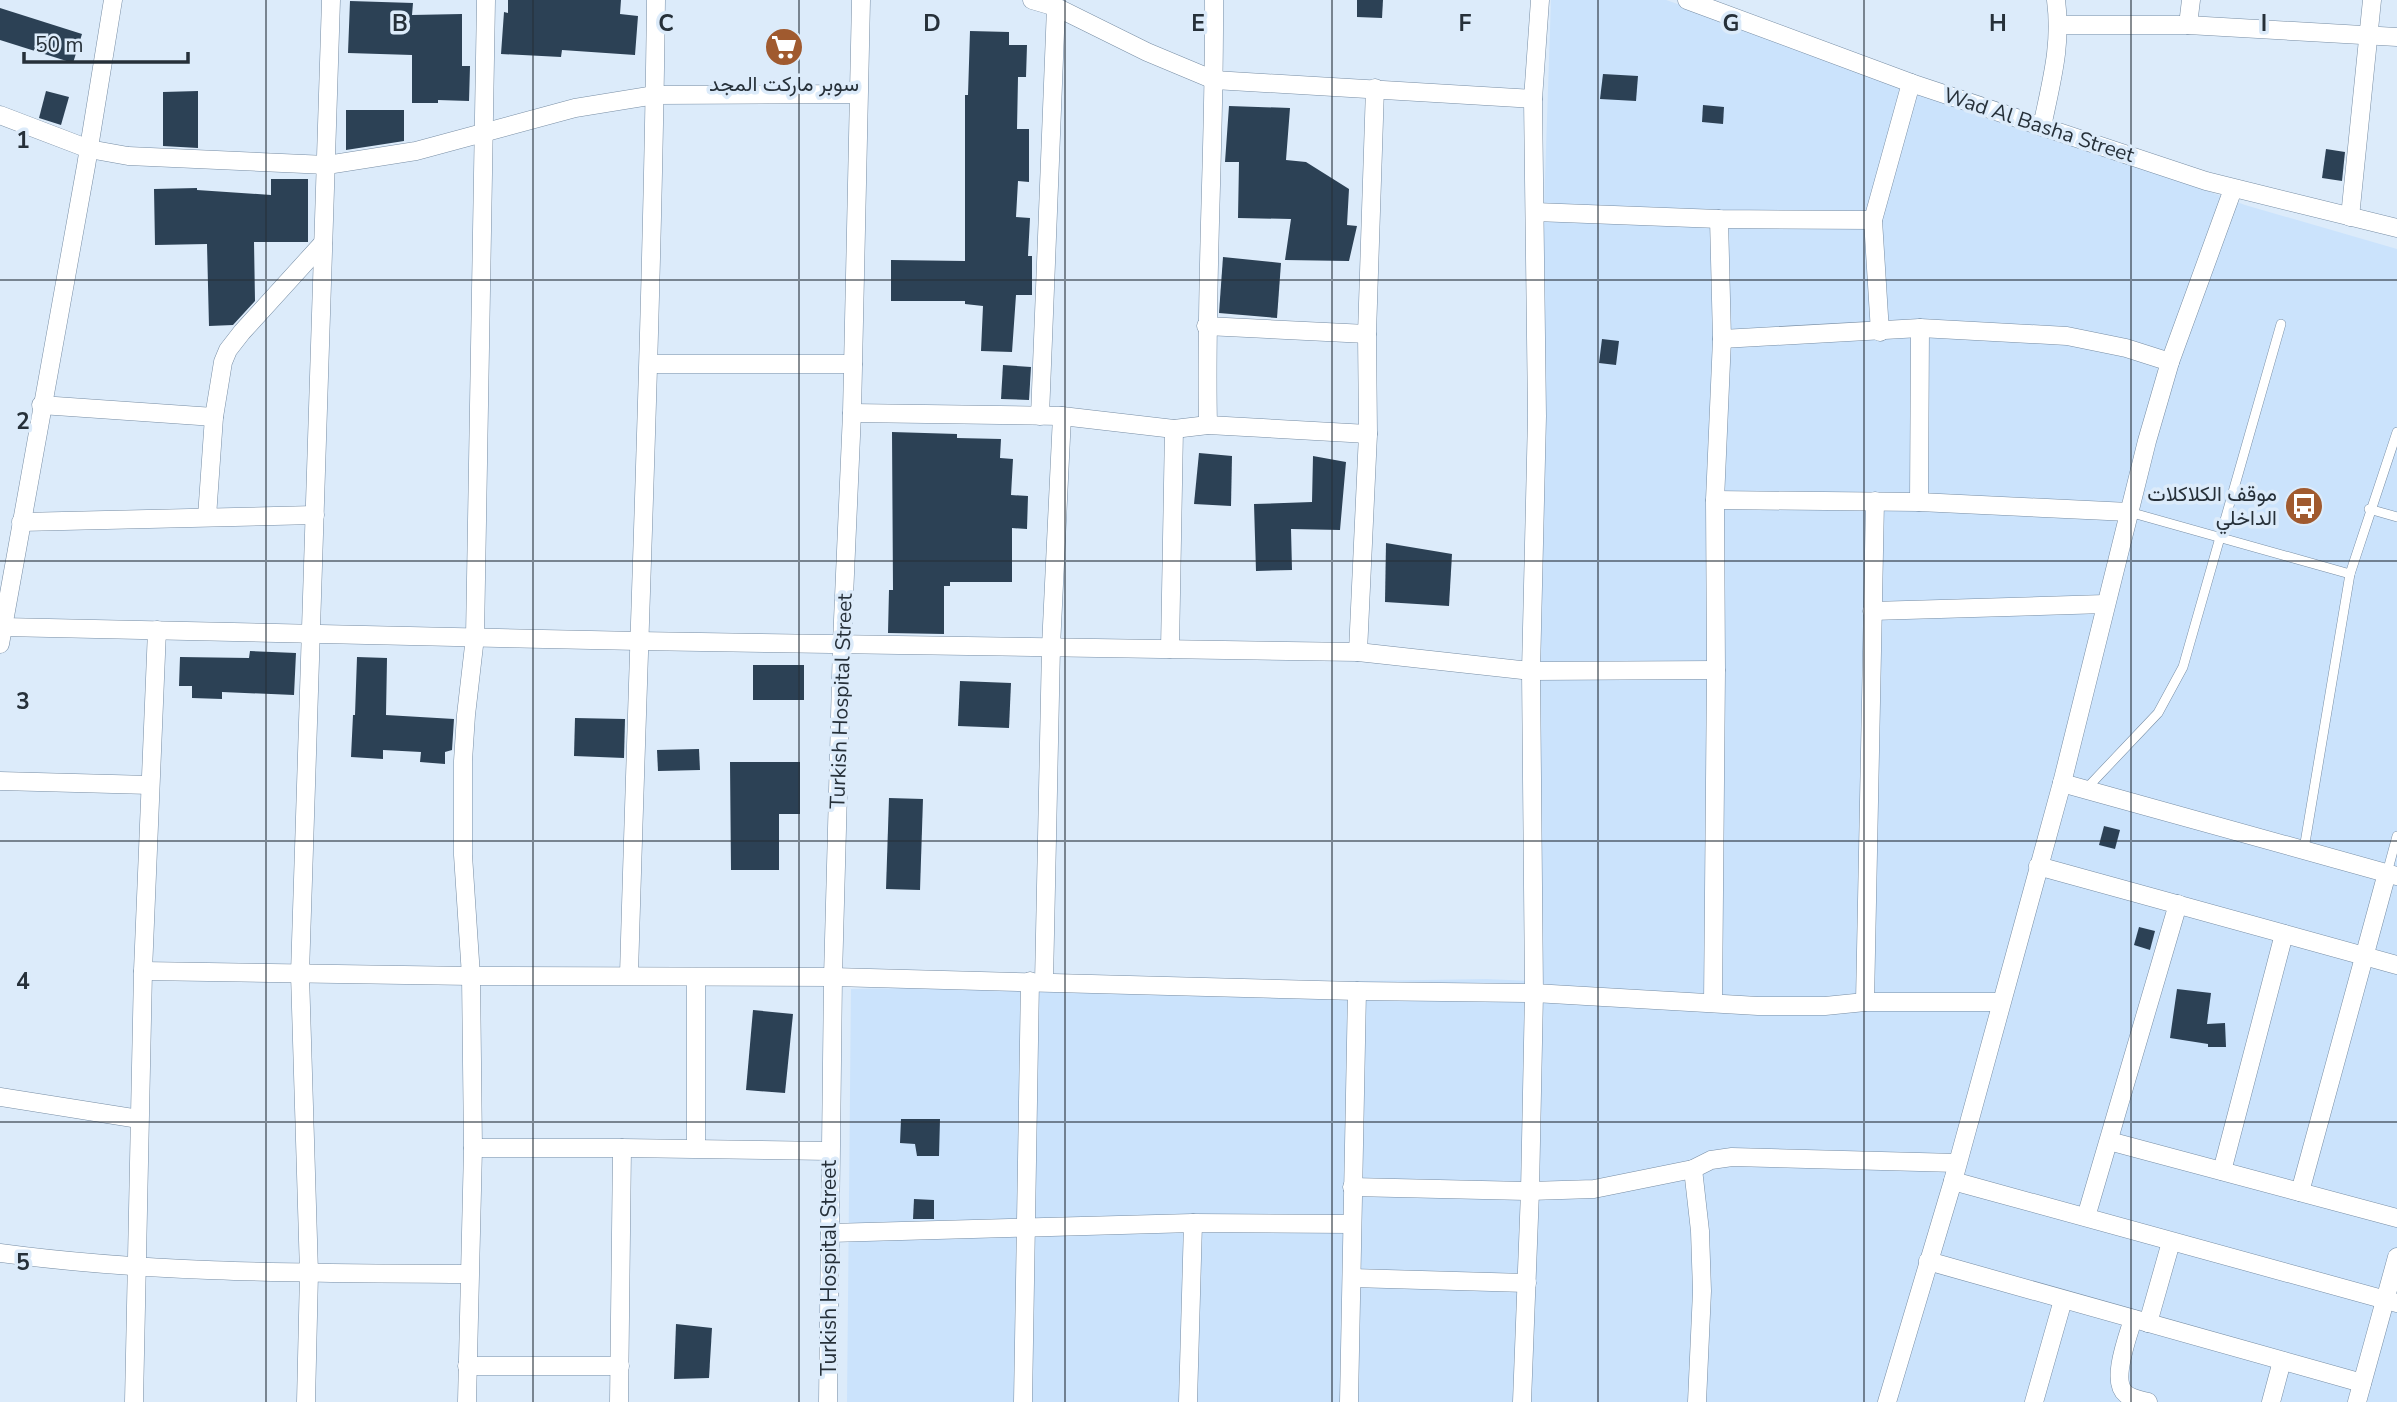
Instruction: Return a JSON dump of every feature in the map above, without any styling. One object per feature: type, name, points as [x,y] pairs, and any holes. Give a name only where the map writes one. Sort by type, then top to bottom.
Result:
[{"type":"street","points":[[113,0],[2,636],[157,630],[638,641],[1359,652],[1531,671],[1716,670]]},
{"type":"street","points":[[306,1402],[309,1273],[300,974],[331,0]]},
{"type":"street","points":[[467,1402],[473,1148],[471,976],[463,855],[463,761],[475,637],[486,0]]},
{"type":"street","points":[[629,975],[649,364],[656,0]]},
{"type":"street","name":"Turkish Hospital Street","points":[[828,1402],[833,977],[842,643],[852,413],[861,0]]},
{"type":"street","points":[[1032,0],[1056,7],[1147,52],[1214,80],[1533,99]]},
{"type":"street","points":[[1208,425],[1206,326],[1214,0]]},
{"type":"street","points":[[1522,1402],[1534,993],[1531,671],[1537,416],[1533,99],[1540,0]]},
{"type":"street","points":[[2042,127],[2059,45],[2056,0]]},
{"type":"street","points":[[2188,25],[2191,0]]},
{"type":"street","points":[[2350,217],[2372,0]]},
{"type":"street","name":"Wad Al Basha Street","points":[[1699,2],[1911,83],[2042,127],[2234,189],[2397,228]]},
{"type":"street","points":[[1040,416],[1056,7]]},
{"type":"street","points":[[2059,25],[2188,25],[2397,37]]},
{"type":"street","points":[[1880,332],[1873,220],[1911,83]]},
{"type":"street","points":[[1359,652],[1368,434],[1367,334],[1375,88]]},
{"type":"street","points":[[0,115],[89,149],[161,159],[327,166],[416,151],[575,108],[655,95],[858,94]]},
{"type":"street","points":[[1887,1402],[1955,1172],[2062,783],[2147,441],[2170,362],[2234,189]]},
{"type":"street","points":[[1535,212],[1719,219],[1873,220]]},
{"type":"street","points":[[1713,1003],[1715,500],[1722,339],[1719,219]]},
{"type":"street","points":[[207,517],[214,417],[223,362],[228,350],[323,243]]},
{"type":"street","points":[[1206,326],[1367,334]]},
{"type":"street","points":[[1722,339],[1920,328],[2067,336],[2126,348],[2170,362]]},
{"type":"street","points":[[1919,502],[1920,328]]},
{"type":"street","points":[[649,364],[853,364]]},
{"type":"street","points":[[41,405],[214,417]]},
{"type":"street","points":[[852,413],[1062,416],[1174,429],[1208,425],[1368,434]]},
{"type":"street","points":[[1023,1402],[1026,1227],[1062,416]]},
{"type":"street","points":[[1170,649],[1174,429]]},
{"type":"street","points":[[1715,500],[1919,502],[2129,512]]},
{"type":"street","points":[[1865,1002],[1875,501]]},
{"type":"street","points":[[21,522],[315,514]]},
{"type":"street","points":[[1872,611],[2105,604]]},
{"type":"street","points":[[134,1402],[143,971],[157,630]]},
{"type":"street","points":[[0,781],[150,785]]},
{"type":"street","points":[[2062,783],[2392,874],[2365,956],[2300,1192]]},
{"type":"street","points":[[2038,866],[2397,965]]},
{"type":"street","points":[[2086,1217],[2178,904]]},
{"type":"street","points":[[2222,1171],[2284,934]]},
{"type":"street","points":[[143,971],[1037,981],[1357,991],[1534,993],[1758,1006],[1825,1006],[1865,1002],[2000,1002]]},
{"type":"street","points":[[696,977],[696,1148]]},
{"type":"street","points":[[1349,1402],[1357,991]]},
{"type":"street","points":[[0,1097],[139,1119]]},
{"type":"street","points":[[2109,1141],[2397,1218]]},
{"type":"street","points":[[473,1148],[830,1151]]},
{"type":"street","points":[[619,1402],[622,1148]]},
{"type":"street","points":[[1352,1187],[1530,1191],[1594,1189],[1693,1169],[1712,1160],[1732,1157],[1955,1172],[2086,1217],[2391,1302]]},
{"type":"street","points":[[1693,1169],[1700,1231],[1702,1290],[1697,1402]]},
{"type":"street","points":[[1188,1402],[1193,1223]]},
{"type":"street","points":[[830,1233],[1193,1223],[1351,1224]]},
{"type":"street","points":[[2148,1402],[2125,1394],[2119,1384],[2120,1369],[2171,1242]]},
{"type":"street","points":[[0,1253],[138,1267],[309,1273],[468,1274]]},
{"type":"street","points":[[2357,1402],[2391,1302],[2397,1257]]},
{"type":"street","points":[[1928,1261],[2362,1383]]},
{"type":"street","points":[[1352,1278],[1527,1283]]},
{"type":"street","points":[[2034,1402],[2063,1300]]},
{"type":"street","points":[[2271,1402],[2282,1361]]},
{"type":"street","points":[[467,1366],[620,1366]]},
{"type":"lane","points":[[2086,789],[2158,713],[2183,667],[2281,324]]},
{"type":"lane","points":[[2304,849],[2350,573],[2369,509],[2397,432]]},
{"type":"lane","points":[[2369,509],[2397,517]]},
{"type":"lane","points":[[2129,512],[2350,573]]},
{"type":"lane","points":[[2392,874],[2397,836]]},
{"type":"shaded area","points":[[1551,0],[1666,0],[2002,114],[2245,205],[2397,249],[2397,1402],[847,1402],[851,989],[1486,979],[1529,981],[1532,565]]},
{"type":"building","points":[[508,0],[621,0],[620,14],[638,16],[635,55],[562,50],[561,57],[501,54],[504,12],[508,13]]},
{"type":"building","points":[[1357,0],[1383,0],[1382,18],[1357,17]]},
{"type":"building","points":[[350,1],[413,3],[412,15],[462,14],[462,66],[470,66],[469,101],[412,103],[412,55],[348,53]]},
{"type":"building","points":[[0,8],[82,34],[73,63],[0,40]]},
{"type":"building","points":[[970,31],[1009,32],[1009,45],[1027,45],[1026,77],[1018,77],[1017,129],[1029,129],[1029,182],[1018,181],[1016,217],[1030,218],[1028,256],[1032,256],[1032,295],[1016,295],[1012,352],[981,351],[983,306],[965,304],[965,301],[891,301],[891,260],[965,261],[965,95],[968,95]]},
{"type":"building","points":[[1603,74],[1638,76],[1636,101],[1600,99]]},
{"type":"building","points":[[46,91],[69,97],[61,125],[39,118]]},
{"type":"building","points":[[198,91],[198,148],[163,146],[163,92]]},
{"type":"building","points":[[1703,105],[1724,107],[1723,124],[1702,122]]},
{"type":"building","points":[[1229,106],[1290,108],[1286,160],[1306,162],[1349,189],[1347,225],[1357,226],[1349,261],[1285,260],[1291,219],[1238,218],[1239,162],[1225,162]]},
{"type":"building","points":[[346,110],[404,110],[404,141],[346,150]]},
{"type":"building","points":[[2326,149],[2345,152],[2342,181],[2322,178]]},
{"type":"building","points":[[271,179],[308,179],[308,242],[254,242],[255,301],[233,325],[209,326],[207,244],[155,245],[154,189],[197,188],[271,195]]},
{"type":"building","points":[[1223,257],[1281,263],[1277,318],[1219,313]]},
{"type":"building","points":[[1602,339],[1619,341],[1616,365],[1599,363]]},
{"type":"building","points":[[1003,365],[1031,367],[1029,400],[1001,399]]},
{"type":"building","points":[[892,432],[957,434],[957,438],[1001,439],[1000,458],[1013,459],[1011,495],[1028,496],[1027,529],[1012,528],[1012,582],[950,582],[950,586],[944,586],[944,634],[888,633],[889,590],[893,590]]},
{"type":"building","points":[[1199,453],[1232,456],[1231,506],[1194,504]]},
{"type":"building","points":[[1313,456],[1346,462],[1340,530],[1291,529],[1292,570],[1256,571],[1254,504],[1312,502]]},
{"type":"building","points":[[1386,543],[1452,554],[1449,606],[1385,602]]},
{"type":"building","points":[[250,651],[296,653],[294,695],[222,692],[222,699],[192,698],[192,686],[179,686],[180,657],[249,658]]},
{"type":"building","points":[[357,657],[387,658],[386,715],[454,719],[452,750],[445,752],[445,764],[420,762],[421,752],[383,750],[383,759],[351,757]]},
{"type":"building","points":[[753,665],[804,665],[804,700],[753,700]]},
{"type":"building","points":[[960,681],[1011,683],[1009,728],[958,726]]},
{"type":"building","points":[[575,718],[625,719],[624,758],[574,756]]},
{"type":"building","points":[[699,749],[700,770],[658,771],[657,750]]},
{"type":"building","points":[[730,762],[800,762],[800,814],[779,814],[779,870],[731,870]]},
{"type":"building","points":[[889,798],[923,799],[920,890],[886,889]]},
{"type":"building","points":[[2104,826],[2120,830],[2115,849],[2099,845]]},
{"type":"building","points":[[2139,927],[2155,931],[2150,950],[2134,945]]},
{"type":"building","points":[[2177,989],[2211,993],[2207,1024],[2225,1023],[2226,1047],[2208,1047],[2208,1044],[2170,1038]]},
{"type":"building","points":[[753,1010],[793,1014],[785,1093],[746,1090]]},
{"type":"building","points":[[901,1119],[940,1119],[939,1156],[917,1156],[915,1144],[900,1143]]},
{"type":"building","points":[[914,1199],[934,1200],[934,1219],[913,1219]]},
{"type":"building","points":[[676,1324],[712,1328],[709,1378],[674,1379]]},
{"type":"place","name":"سوبر ماركت المجد","points":[[784,47]]},
{"type":"place","name":"موقف الكلاكلات الداخلي","points":[[2304,506]]}]
